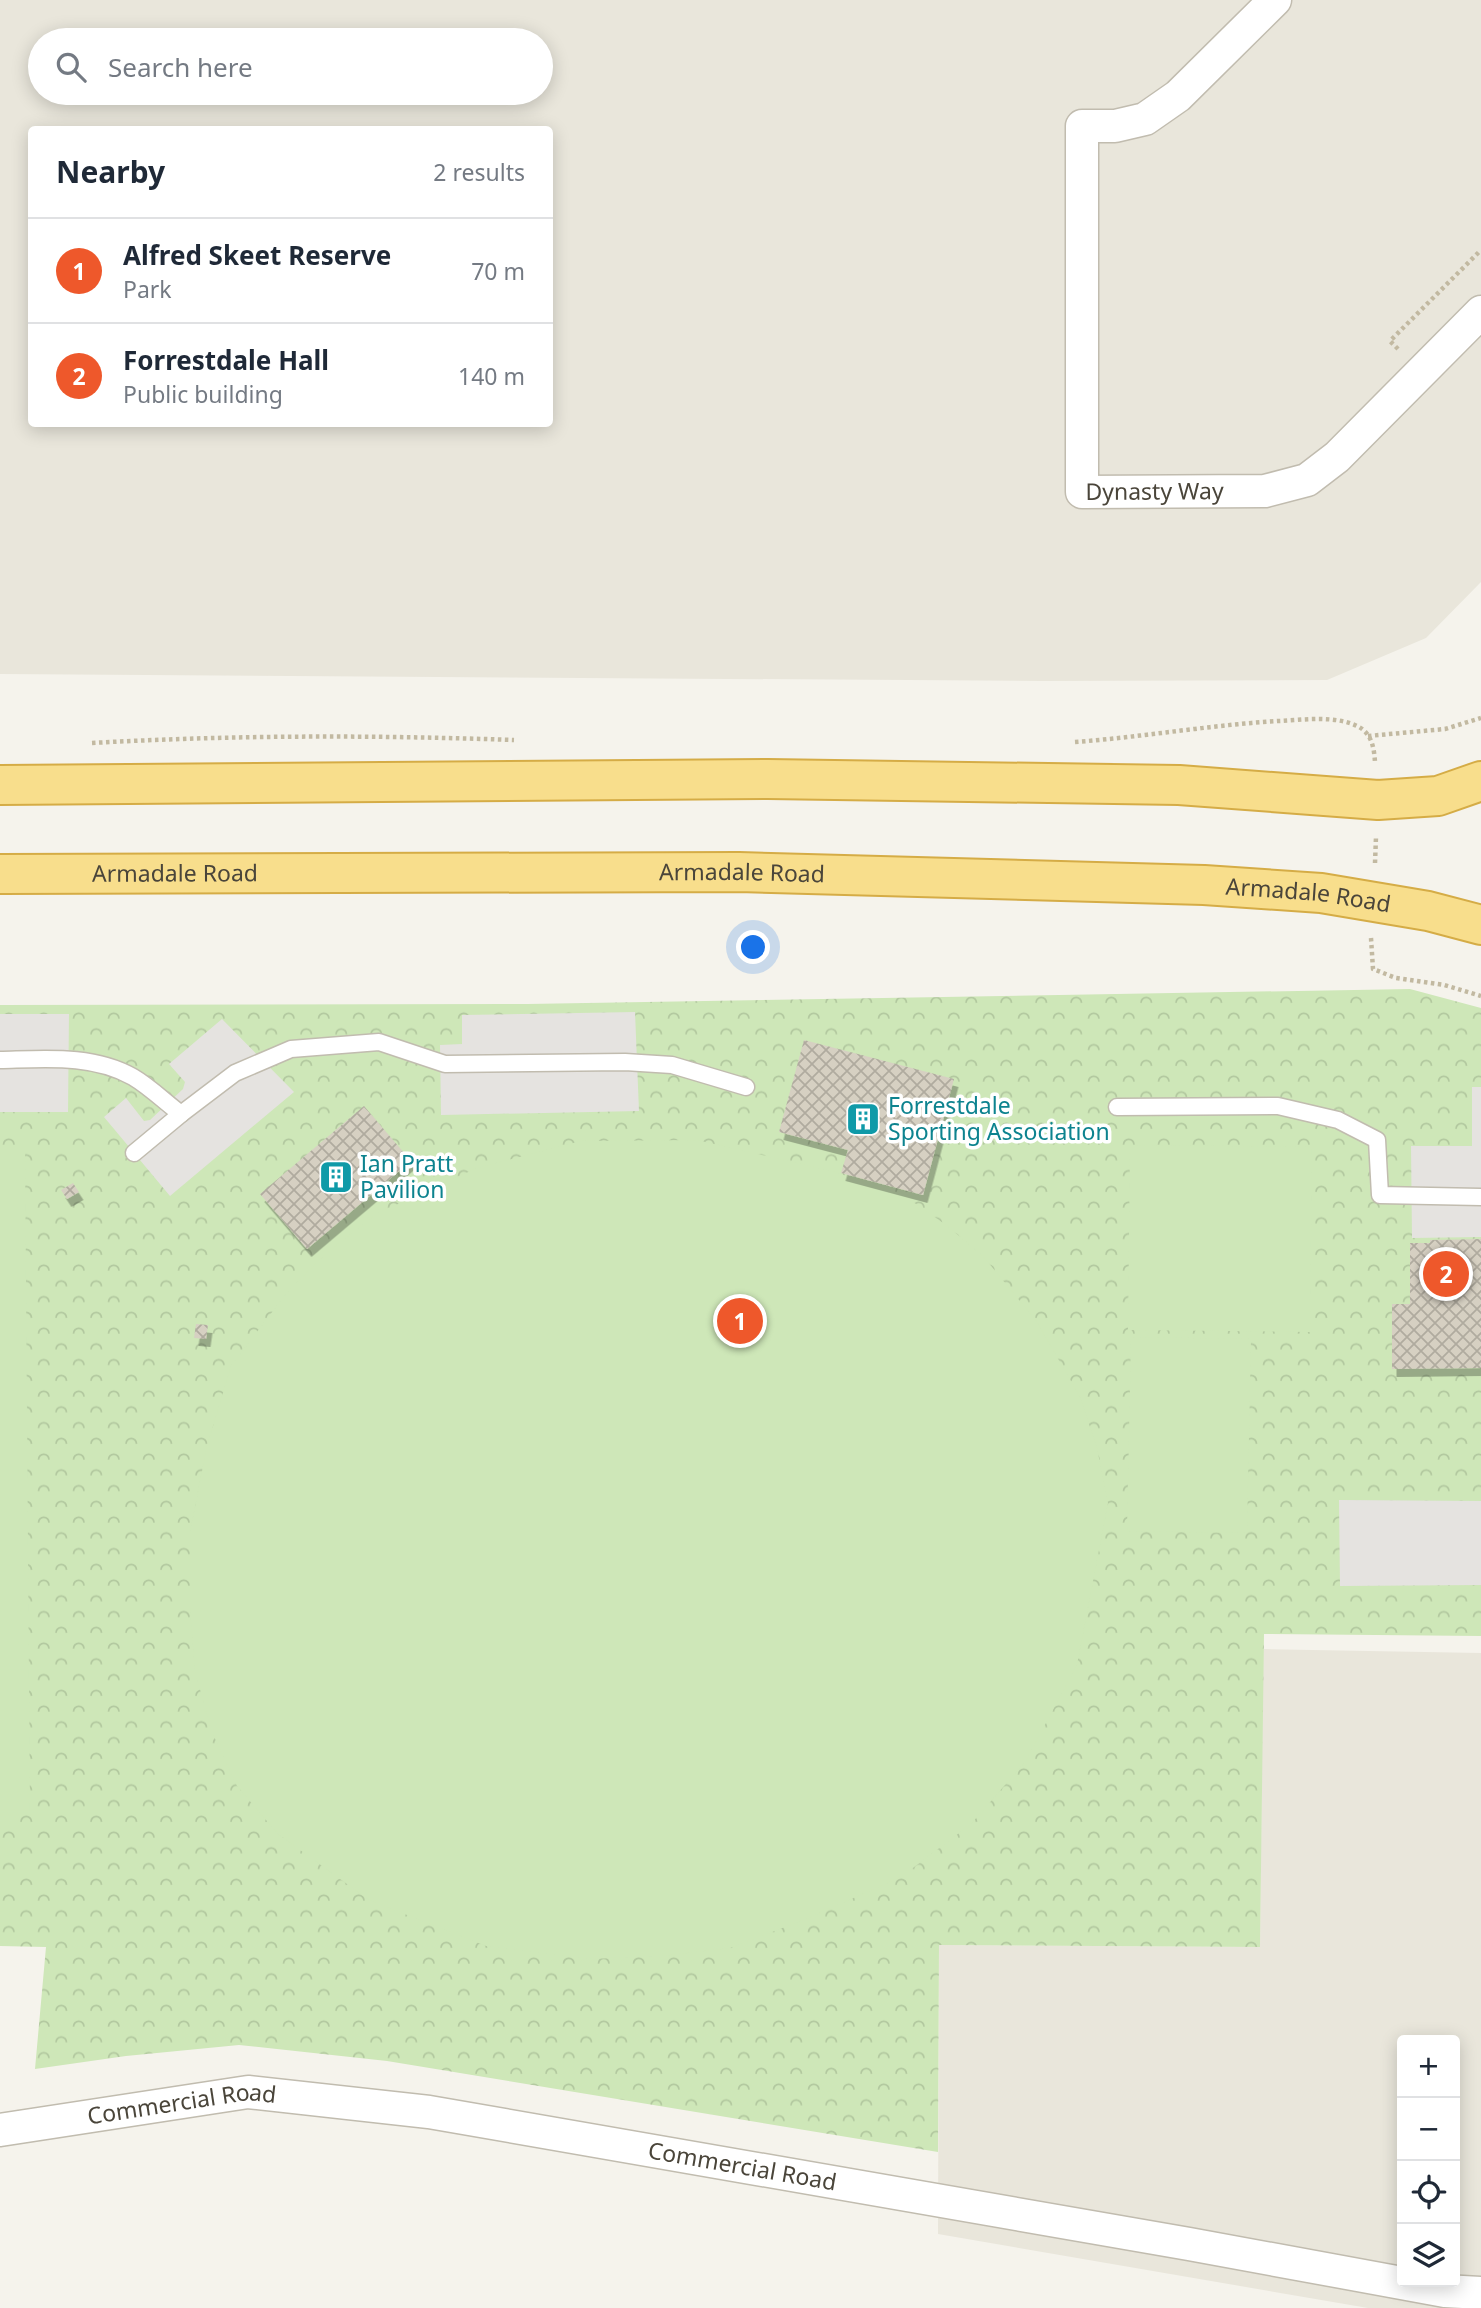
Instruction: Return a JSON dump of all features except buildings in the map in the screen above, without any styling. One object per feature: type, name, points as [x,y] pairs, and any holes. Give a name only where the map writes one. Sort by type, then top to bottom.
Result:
[{"type":"highway","points":[[0,785],[768,779],[1179,785],[1378,800],[1438,796],[1481,781]]},
{"type":"highway","name":"Armadale Road","points":[[0,874],[739,872],[1204,885],[1321,893],[1428,911],[1481,925]]},
{"type":"street","name":"Dynasty Way","points":[[1275,0],[1178,96],[1145,119],[1115,126],[1083,126],[1083,492],[1265,491],[1307,480],[1338,457],[1481,312]]},
{"type":"street","name":"Commercial Road","points":[[0,2130],[248,2092],[443,2114],[1175,2241],[1445,2291],[1481,2293]]},
{"type":"lane","points":[[134,1153],[235,1073],[291,1049],[379,1042],[445,1064],[625,1062],[672,1065],[746,1087]]},
{"type":"lane","points":[[0,1060],[97,1062],[133,1077],[181,1114]]},
{"type":"lane","points":[[1117,1107],[1278,1106],[1338,1120],[1377,1140],[1380,1195],[1481,1197]]},
{"type":"path","points":[[1421,371],[1390,341],[1481,250]]},
{"type":"path","points":[[1368,736],[1445,729],[1481,718]]},
{"type":"path","points":[[1373,969],[1396,978],[1444,985],[1481,996]]},
{"type":"shaded area","points":[[0,0],[1481,0],[1481,582],[1426,638],[1327,680],[1041,681],[0,674]]},
{"type":"shaded area","points":[[635,1012],[639,1111],[441,1115],[440,1045],[462,1044],[462,1015]]},
{"type":"shaded area","points":[[0,1014],[69,1014],[68,1112],[0,1112]]},
{"type":"shaded area","points":[[222,1019],[294,1092],[170,1196],[104,1117],[126,1098],[144,1121],[150,1120],[183,1089],[185,1082],[169,1064]]},
{"type":"shaded area","points":[[1472,1087],[1481,1087],[1481,1237],[1412,1238],[1411,1146],[1472,1146]]},
{"type":"shaded area","points":[[1339,1500],[1481,1501],[1481,1585],[1340,1586]]},
{"type":"shaded area","points":[[1263,1649],[1481,1653],[1481,2308],[1368,2308],[938,2234],[939,1945],[1260,1947]]},
{"type":"green space","points":[[1410,989],[1481,1008],[1481,1636],[1264,1634],[1260,1947],[939,1945],[938,2152],[387,2061],[239,2045],[126,2056],[35,2069],[46,1947],[0,1946],[0,1005],[527,1004]]},
{"type":"green space","points":[[697,1140],[835,1172],[906,1197],[946,1225],[983,1256],[1037,1322],[1080,1397],[1097,1448],[1108,1503],[1077,1665],[1025,1762],[971,1824],[901,1877],[806,1919],[730,1948],[662,1956],[590,1959],[486,1946],[369,1900],[278,1834],[237,1786],[211,1730],[195,1671],[190,1609],[190,1532],[207,1446],[231,1366],[289,1290],[330,1250],[378,1213],[477,1168],[581,1141]]},
{"type":"green space","points":[[1130,1145],[1312,1147],[1310,1332],[1128,1330]]},
{"type":"green space","points":[[0,1149],[25,1149],[30,1815],[0,1815]]},
{"type":"green space","points":[[1131,1337],[1251,1339],[1247,1533],[1127,1531]]},
{"type":"place","name":"Forrestdale Sporting Association","points":[[863,1119]]},
{"type":"place","name":"Ian Pratt Pavilion","points":[[336,1177]]},
{"type":"place","name":"Forrestdale Hall","points":[[1446,1274]]},
{"type":"place","name":"Alfred Skeet Reserve","points":[[740,1321]]}]
